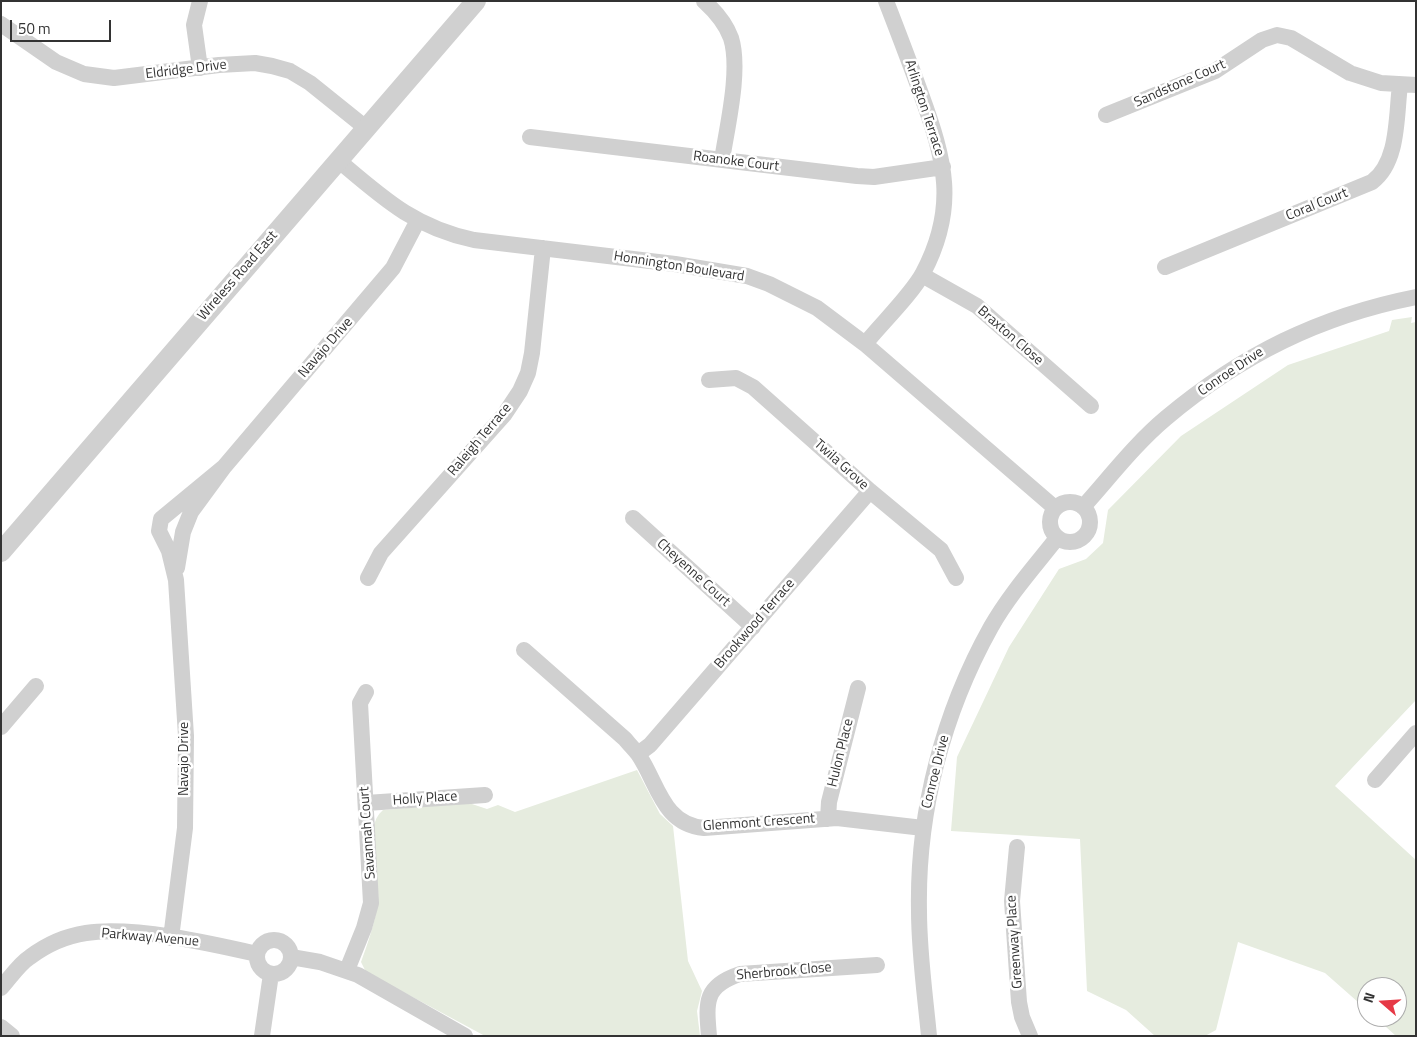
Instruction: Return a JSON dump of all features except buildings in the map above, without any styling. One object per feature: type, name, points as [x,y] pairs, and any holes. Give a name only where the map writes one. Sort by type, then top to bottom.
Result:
[{"type":"street","points":[[200,1],[194,25],[200,68]]},
{"type":"street","name":"Wireless Road East","points":[[1,552],[476,1]]},
{"type":"street","points":[[704,1],[713,9],[731,39],[735,70],[722,160]]},
{"type":"street","name":"Arlington Terrace","points":[[865,344],[922,275],[941,230],[944,209],[945,178],[939,144],[886,1]]},
{"type":"street","name":"Eldridge Drive","points":[[1,24],[56,62],[84,74],[114,78],[255,63],[290,71],[310,82],[366,128]]},
{"type":"street","name":"Sandstone Court","points":[[1106,116],[1215,71],[1262,40],[1277,35],[1291,38],[1350,73],[1381,82],[1408,85]]},
{"type":"street","name":"Coral Court","points":[[1165,267],[1372,182],[1379,177],[1390,157],[1408,85]]},
{"type":"street","name":"Roanoke Court","points":[[530,137],[857,176],[874,177],[943,167]]},
{"type":"street","name":"Honnington Boulevard","points":[[338,160],[375,192],[417,222],[446,234],[474,240],[747,276],[769,284],[816,308],[865,344],[1055,508]]},
{"type":"street","name":"Navajo Drive","points":[[176,580],[183,532],[191,512],[224,466],[393,268],[417,222]]},
{"type":"street","name":"Raleigh Terrace","points":[[368,578],[381,553],[504,415],[520,391],[528,373],[532,353],[544,248]]},
{"type":"street","name":"Braxton Close","points":[[922,275],[977,306],[1091,406]]},
{"type":"street","name":"Conroe Drive","points":[[1083,507],[1146,437],[1166,418],[1216,380],[1249,359],[1278,342],[1308,328],[1388,302],[1416,297]]},
{"type":"street","name":"Twila Grove","points":[[709,380],[736,378],[753,386],[870,491],[941,550],[956,578]]},
{"type":"street","name":"Navajo Drive","points":[[171,938],[185,828],[186,736],[176,580],[169,551],[159,531],[162,519],[224,466]]},
{"type":"street","name":"Brookwood Terrace","points":[[638,754],[650,745],[870,491]]},
{"type":"street","points":[[1068,502],[1083,507],[1089,520],[1089,529],[1085,536],[1072,543],[1057,538],[1051,531],[1050,524],[1050,516],[1055,508],[1068,502]]},
{"type":"street","name":"Cheyenne Court","points":[[633,518],[753,627]]},
{"type":"street","name":"Conroe Drive","points":[[929,1036],[918,909],[923,828],[932,778],[953,708],[992,626],[1057,538]]},
{"type":"street","name":"Glenmont Crescent","points":[[524,650],[609,724],[638,754],[666,806],[674,816],[695,827],[828,819],[923,828]]},
{"type":"street","points":[[1,727],[36,686]]},
{"type":"street","name":"Hulon Place","points":[[828,819],[829,802],[858,688]]},
{"type":"street","name":"Savannah Court","points":[[347,970],[364,928],[371,903],[360,704],[366,692]]},
{"type":"street","points":[[1375,780],[1416,733]]},
{"type":"street","name":"Holly Place","points":[[366,803],[484,795]]},
{"type":"street","name":"Greenway Place","points":[[1017,847],[1012,901],[1019,1002],[1022,1017],[1030,1036]]},
{"type":"street","name":"Parkway Avenue","points":[[1,988],[27,958],[63,939],[86,933],[112,932],[171,938],[257,954]]},
{"type":"street","points":[[280,940],[289,949],[291,957],[286,968],[271,974],[262,970],[258,964],[257,954],[266,941],[280,940]]},
{"type":"street","points":[[291,957],[347,970],[465,1036]]},
{"type":"street","name":"Sherbrook Close","points":[[709,1036],[707,1010],[710,994],[715,986],[732,977],[740,974],[877,964]]},
{"type":"street","points":[[262,1036],[271,974]]},
{"type":"street","points":[[1,1027],[12,1036]]},
{"type":"shaded area","points":[[1412,317],[1411,323],[1416,322],[1416,700],[1335,786],[1416,860],[1416,1036],[1396,1036],[1386,1027],[1407,1027],[1407,977],[1357,977],[1357,1001],[1325,973],[1238,942],[1216,1030],[1205,1036],[1155,1036],[1126,1010],[1087,991],[1080,839],[951,831],[957,757],[1009,647],[1059,569],[1086,559],[1103,543],[1108,510],[1181,436],[1288,365],[1389,331],[1392,320]]},
{"type":"shaded area","points":[[637,770],[660,814],[673,826],[688,961],[702,991],[697,1011],[700,1036],[485,1036],[366,972],[361,962],[378,902],[373,853],[373,828],[383,810],[469,803],[487,809],[498,805],[515,812]]}]
